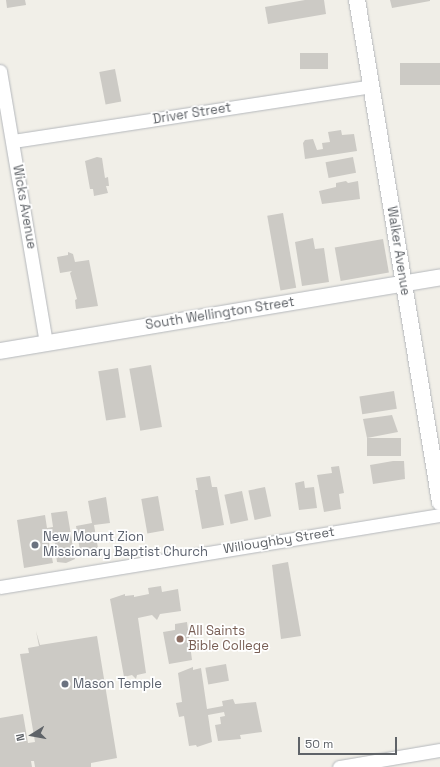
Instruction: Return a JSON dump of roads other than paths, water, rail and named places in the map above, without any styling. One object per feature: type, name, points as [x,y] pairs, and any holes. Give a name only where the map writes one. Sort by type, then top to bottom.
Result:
[{"type":"street","name":"Walker Avenue","points":[[357,0],[440,502]]},
{"type":"street","name":"Wicks Avenue","points":[[0,70],[46,343]]},
{"type":"street","name":"Driver Street","points":[[13,141],[372,86]]},
{"type":"street","name":"South Wellington Street","points":[[0,351],[440,277]]},
{"type":"street","name":"Willoughby Street","points":[[0,587],[440,515]]},
{"type":"street","points":[[340,767],[440,750]]},
{"type":"place","name":"New Mount Zion Missionary Baptist Church","points":[[35,545]]},
{"type":"place","name":"All Saints Bible College","points":[[180,639]]},
{"type":"place","name":"Mason Temple","points":[[65,684]]}]
